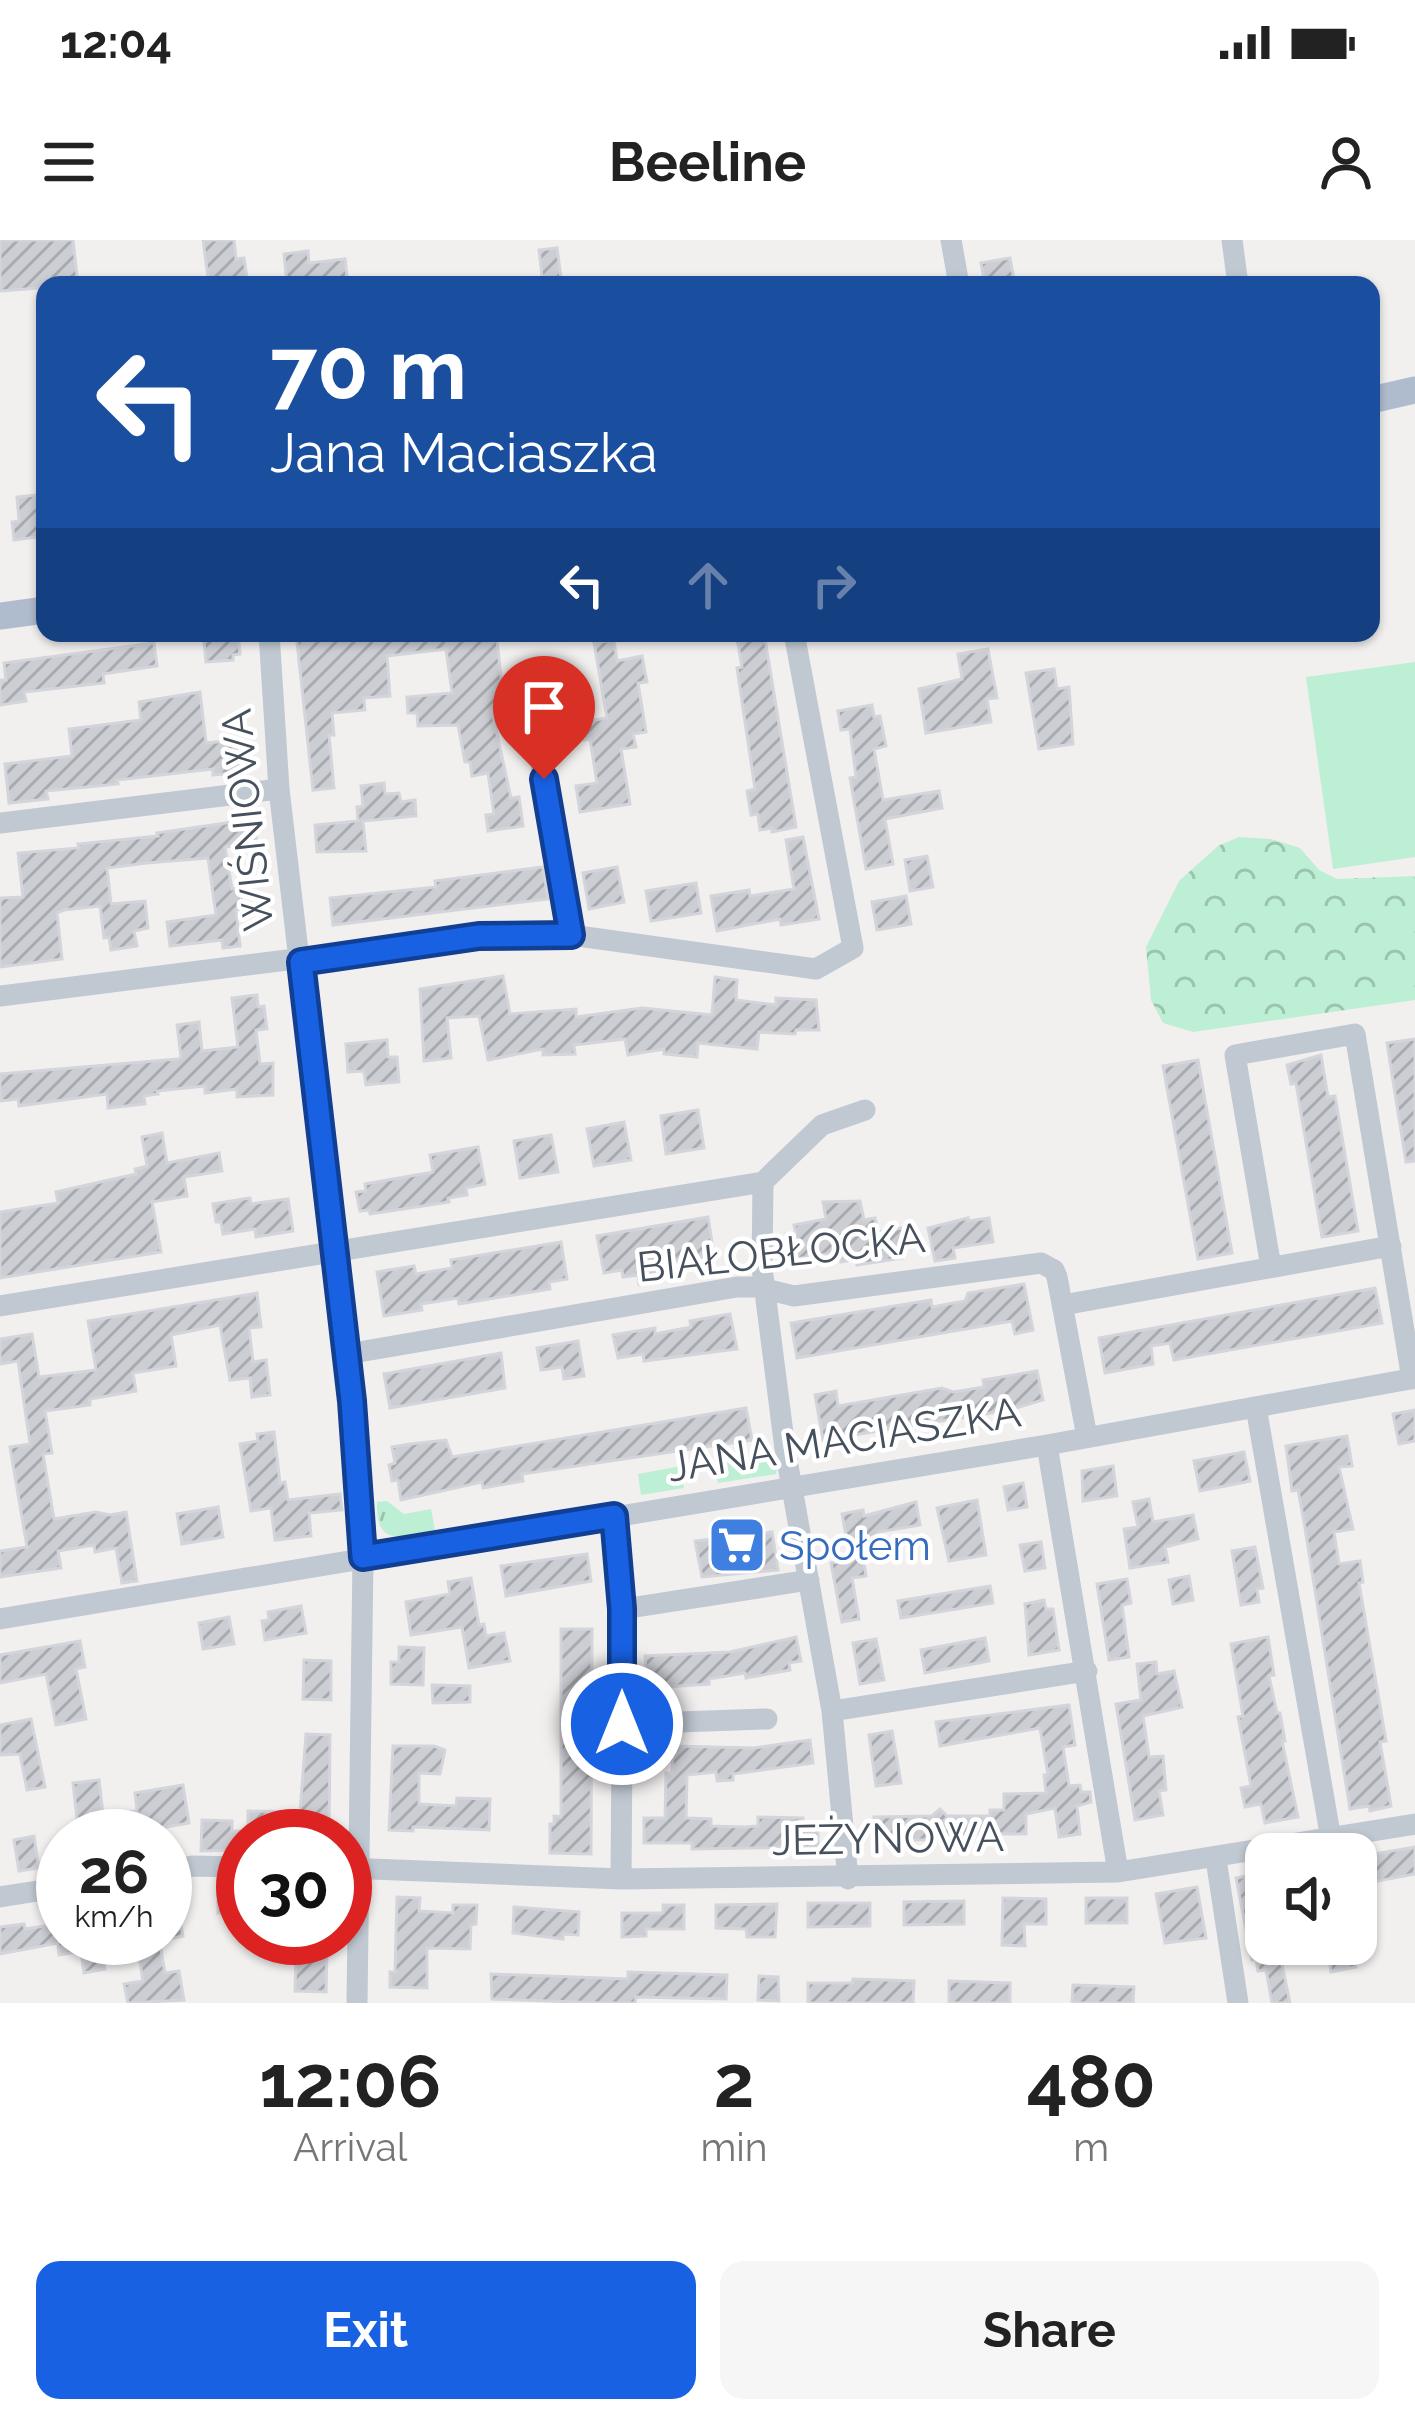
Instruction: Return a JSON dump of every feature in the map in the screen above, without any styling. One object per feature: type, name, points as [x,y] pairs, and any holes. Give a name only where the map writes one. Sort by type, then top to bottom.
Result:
[{"type":"main road","points":[[1380,398],[1415,390]]},
{"type":"main road","points":[[0,616],[36,611]]},
{"type":"street","points":[[951,240],[957,276]]},
{"type":"street","points":[[1232,240],[1237,276]]},
{"type":"street","name":"WIŚNIOWA","points":[[269,642],[279,789],[347,1354],[363,1557],[353,1809]]},
{"type":"street","points":[[0,996],[301,962],[479,936],[571,935],[816,969],[854,948],[796,642]]},
{"type":"street","points":[[537,740],[571,935]]},
{"type":"street","points":[[0,824],[279,789]]},
{"type":"street","points":[[1271,1267],[1235,1055],[1355,1034],[1413,1379]]},
{"type":"street","points":[[0,1306],[763,1182],[822,1125],[865,1110]]},
{"type":"street","points":[[763,1182],[760,1245],[765,1289],[792,1487],[832,1711],[848,1879]]},
{"type":"street","points":[[1064,1305],[1390,1246]]},
{"type":"street","name":"BIAŁOBŁOCKA","points":[[347,1354],[737,1287],[794,1296],[1041,1263],[1054,1270],[1064,1305],[1087,1437]]},
{"type":"street","name":"JANA MACIASZKA","points":[[0,1619],[1047,1445],[1413,1379]]},
{"type":"street","points":[[1256,1407],[1330,1833]]},
{"type":"street","points":[[1047,1445],[1118,1872]]},
{"type":"street","points":[[614,1516],[622,1609],[621,1880]]},
{"type":"street","points":[[622,1609],[808,1580]]},
{"type":"street","points":[[832,1711],[1087,1671]]},
{"type":"street","points":[[622,1724],[767,1719]]},
{"type":"street","name":"JEŻYNOWA","points":[[1365,1833],[1415,1824]]},
{"type":"street","name":"JEŻYNOWA","points":[[372,1869],[621,1880],[848,1879],[1118,1872],[1245,1854]]},
{"type":"street","points":[[1216,1859],[1238,2003]]},
{"type":"street","points":[[0,1898],[36,1892]]},
{"type":"street","name":"WIŚNIOWA","points":[[355,1965],[357,2003]]},
{"type":"green space","points":[[1415,662],[1415,857],[1333,869],[1306,677]]},
{"type":"green space","points":[[1239,837],[1271,839],[1300,848],[1319,870],[1337,879],[1415,876],[1415,1000],[1193,1032],[1163,1023],[1151,1000],[1146,947],[1179,881],[1218,846]]},
{"type":"green space","points":[[772,1451],[778,1464],[776,1474],[718,1483],[714,1461]]},
{"type":"green space","points":[[681,1466],[684,1488],[641,1495],[638,1474]]},
{"type":"green space","points":[[387,1501],[404,1514],[431,1509],[435,1530],[401,1536],[386,1533],[377,1502]]},
{"type":"building","points":[[0,240],[73,240],[77,276],[36,276],[36,288],[0,291]]},
{"type":"building","points":[[203,240],[234,240],[236,259],[244,258],[247,276],[208,276]]},
{"type":"building","points":[[557,248],[561,276],[542,276],[539,250]]},
{"type":"building","points":[[308,251],[309,263],[345,259],[347,276],[286,276],[284,254]]},
{"type":"building","points":[[1010,258],[1013,276],[983,276],[981,263]]},
{"type":"building","points":[[36,495],[36,537],[14,540],[12,522],[19,521],[17,497]]},
{"type":"building","points":[[204,642],[239,642],[240,654],[233,655],[233,660],[206,662]]},
{"type":"building","points":[[297,642],[497,642],[505,710],[492,711],[511,798],[519,797],[523,826],[488,831],[486,815],[494,814],[488,773],[472,776],[458,725],[418,726],[417,713],[408,713],[407,697],[452,693],[446,649],[387,656],[390,696],[364,698],[365,710],[332,713],[334,788],[313,790]]},
{"type":"building","points":[[614,642],[617,661],[642,656],[647,682],[638,683],[646,732],[633,734],[636,747],[621,749],[630,804],[580,812],[576,786],[597,783],[590,739],[584,740],[581,722],[607,718],[594,643]]},
{"type":"building","points":[[738,642],[765,642],[796,827],[760,830],[758,814],[751,815],[747,791],[755,789],[737,668],[742,667]]},
{"type":"building","points":[[154,643],[157,666],[103,674],[104,683],[24,692],[26,701],[0,705],[0,680],[6,680],[4,663]]},
{"type":"building","points":[[988,649],[997,698],[987,699],[991,722],[926,733],[919,689],[962,679],[958,654]]},
{"type":"building","points":[[1054,669],[1057,689],[1069,687],[1073,744],[1039,749],[1026,673]]},
{"type":"building","points":[[200,692],[206,743],[236,740],[241,772],[213,775],[213,769],[117,780],[118,784],[46,791],[48,799],[9,803],[5,764],[72,756],[69,729],[141,720],[139,702]]},
{"type":"building","points":[[872,705],[874,717],[880,716],[886,746],[874,749],[883,800],[939,791],[942,808],[885,819],[893,864],[866,869],[850,778],[856,777],[850,729],[841,730],[838,711]]},
{"type":"building","points":[[384,783],[385,794],[399,793],[401,802],[415,800],[416,816],[363,821],[366,851],[317,852],[315,825],[358,821],[357,807],[363,806],[361,786]]},
{"type":"building","points":[[254,819],[257,844],[225,847],[232,889],[240,888],[243,909],[236,910],[240,946],[223,948],[222,940],[170,946],[167,922],[216,915],[208,858],[147,863],[107,868],[111,904],[145,901],[148,928],[134,931],[137,946],[111,950],[109,937],[104,938],[100,906],[64,910],[57,913],[62,959],[0,967],[0,898],[23,897],[18,853],[79,848],[78,844]]},
{"type":"building","points":[[803,837],[819,919],[781,925],[780,919],[717,931],[711,896],[794,889],[786,840]]},
{"type":"building","points":[[927,856],[933,887],[910,891],[905,860]]},
{"type":"building","points":[[543,867],[548,899],[333,925],[330,898],[436,887],[435,881]]},
{"type":"building","points":[[617,867],[624,902],[589,909],[583,873]]},
{"type":"building","points":[[696,883],[701,913],[651,921],[646,891]]},
{"type":"building","points":[[906,896],[911,924],[877,930],[872,902]]},
{"type":"building","points":[[503,976],[510,1014],[576,1009],[576,1017],[642,1008],[712,1015],[715,977],[737,980],[736,1000],[776,1005],[776,998],[816,1000],[819,1030],[759,1032],[757,1049],[698,1043],[697,1057],[664,1054],[664,1049],[628,1055],[625,1039],[574,1045],[575,1054],[543,1055],[543,1049],[488,1060],[479,1016],[447,1018],[451,1058],[424,1061],[420,989]]},
{"type":"building","points":[[257,995],[258,1007],[264,1006],[267,1029],[256,1030],[260,1064],[273,1063],[273,1095],[237,1097],[237,1089],[205,1093],[205,1086],[157,1091],[144,1096],[145,1104],[108,1108],[107,1094],[19,1106],[18,1099],[0,1101],[0,1074],[178,1059],[177,1025],[199,1022],[202,1051],[238,1047],[232,998]]},
{"type":"building","points":[[1415,1039],[1415,1161],[1406,1162],[1387,1043]]},
{"type":"building","points":[[387,1040],[388,1057],[397,1057],[399,1082],[366,1085],[364,1071],[348,1072],[346,1044]]},
{"type":"building","points":[[1321,1055],[1328,1097],[1335,1096],[1358,1231],[1322,1237],[1296,1083],[1291,1084],[1287,1065]]},
{"type":"building","points":[[1198,1060],[1232,1253],[1198,1259],[1163,1066]]},
{"type":"building","points":[[698,1110],[704,1148],[666,1154],[661,1116]]},
{"type":"building","points":[[624,1122],[631,1160],[594,1166],[587,1129]]},
{"type":"building","points":[[162,1133],[167,1163],[219,1153],[222,1171],[184,1177],[187,1196],[152,1202],[161,1252],[0,1278],[0,1212],[58,1203],[56,1192],[136,1174],[135,1169],[147,1166],[142,1137]]},
{"type":"building","points":[[551,1135],[558,1172],[520,1178],[514,1141]]},
{"type":"building","points":[[478,1147],[485,1184],[466,1188],[467,1195],[370,1214],[360,1211],[356,1192],[366,1191],[365,1184],[433,1172],[430,1155]]},
{"type":"building","points":[[250,1198],[251,1204],[288,1199],[293,1231],[256,1237],[255,1229],[223,1234],[213,1204]]},
{"type":"building","points":[[860,1201],[864,1220],[875,1218],[878,1232],[902,1228],[906,1245],[899,1246],[902,1258],[857,1265],[856,1259],[841,1262],[839,1252],[790,1260],[786,1234],[796,1233],[794,1225],[826,1219],[823,1202]]},
{"type":"building","points":[[708,1217],[714,1255],[653,1265],[656,1281],[639,1284],[638,1275],[623,1277],[622,1270],[604,1273],[597,1236]]},
{"type":"building","points":[[989,1218],[993,1242],[953,1248],[955,1258],[935,1261],[928,1228]]},
{"type":"building","points":[[561,1242],[567,1279],[549,1282],[550,1289],[459,1304],[458,1298],[421,1304],[422,1310],[384,1316],[377,1272],[414,1266],[416,1274],[452,1268],[451,1260]]},
{"type":"building","points":[[1024,1284],[1033,1330],[1015,1334],[1012,1321],[797,1358],[791,1323],[931,1300],[932,1307],[965,1301],[968,1293]]},
{"type":"building","points":[[1375,1288],[1382,1323],[1174,1360],[1170,1343],[1151,1346],[1153,1364],[1105,1373],[1099,1338]]},
{"type":"building","points":[[257,1293],[261,1327],[249,1328],[253,1362],[266,1360],[270,1395],[252,1397],[250,1378],[230,1380],[220,1325],[171,1335],[176,1366],[133,1373],[136,1391],[90,1399],[90,1405],[45,1411],[52,1453],[43,1454],[54,1519],[126,1512],[137,1581],[122,1583],[116,1548],[95,1552],[94,1545],[58,1551],[61,1568],[0,1577],[0,1551],[27,1547],[10,1447],[30,1444],[18,1361],[0,1364],[0,1339],[32,1334],[39,1377],[96,1370],[88,1321]]},
{"type":"building","points":[[730,1314],[737,1349],[644,1361],[643,1354],[618,1358],[613,1335],[655,1328],[655,1334]]},
{"type":"building","points":[[578,1341],[584,1376],[564,1379],[562,1367],[541,1370],[537,1348]]},
{"type":"building","points":[[501,1353],[505,1388],[390,1408],[384,1374]]},
{"type":"building","points":[[1037,1371],[1043,1400],[1009,1410],[823,1440],[815,1395],[836,1391],[838,1406],[942,1388],[953,1392],[984,1387],[983,1380]]},
{"type":"building","points":[[746,1408],[752,1440],[522,1474],[523,1481],[483,1488],[482,1482],[401,1500],[398,1480],[392,1481],[389,1465],[395,1463],[392,1447],[410,1444],[446,1440],[452,1457]]},
{"type":"building","points":[[1415,1410],[1415,1441],[1399,1444],[1393,1414]]},
{"type":"building","points":[[274,1432],[280,1483],[285,1482],[288,1500],[340,1494],[342,1510],[309,1513],[311,1536],[275,1540],[271,1508],[251,1511],[240,1444],[258,1441],[257,1434]]},
{"type":"building","points":[[1347,1436],[1352,1466],[1339,1467],[1353,1529],[1334,1532],[1339,1564],[1360,1561],[1363,1582],[1359,1583],[1386,1741],[1380,1742],[1391,1806],[1370,1811],[1369,1806],[1350,1809],[1304,1522],[1298,1490],[1292,1491],[1286,1446]]},
{"type":"building","points":[[1244,1452],[1250,1481],[1200,1491],[1194,1461]]},
{"type":"building","points":[[1113,1466],[1117,1496],[1083,1501],[1082,1471]]},
{"type":"building","points":[[1023,1483],[1027,1507],[1008,1510],[1004,1487]]},
{"type":"building","points":[[1149,1499],[1153,1522],[1193,1515],[1198,1539],[1165,1547],[1168,1562],[1130,1568],[1124,1529],[1138,1527],[1133,1502]]},
{"type":"building","points":[[977,1500],[986,1555],[949,1561],[937,1508]]},
{"type":"building","points":[[916,1502],[920,1525],[878,1532],[879,1539],[848,1546],[842,1514],[863,1510],[864,1516]]},
{"type":"building","points":[[218,1507],[223,1537],[182,1544],[177,1514]]},
{"type":"building","points":[[772,1532],[778,1570],[702,1577],[695,1541]]},
{"type":"building","points":[[1041,1542],[1045,1568],[1025,1571],[1020,1545]]},
{"type":"building","points":[[1255,1547],[1263,1588],[1257,1589],[1259,1602],[1241,1605],[1232,1551]]},
{"type":"building","points":[[587,1554],[591,1581],[506,1596],[501,1566]]},
{"type":"building","points":[[863,1557],[866,1576],[852,1578],[859,1619],[842,1622],[831,1563]]},
{"type":"building","points":[[1189,1576],[1193,1600],[1173,1604],[1169,1580]]},
{"type":"building","points":[[471,1578],[479,1625],[484,1624],[486,1636],[504,1633],[510,1661],[469,1668],[462,1627],[411,1635],[406,1602],[450,1594],[448,1582]]},
{"type":"building","points":[[1127,1579],[1131,1603],[1122,1605],[1129,1657],[1109,1660],[1097,1584]]},
{"type":"building","points":[[990,1586],[993,1603],[901,1618],[898,1601]]},
{"type":"building","points":[[1044,1600],[1046,1609],[1053,1609],[1059,1650],[1029,1655],[1025,1604]]},
{"type":"building","points":[[301,1606],[306,1633],[265,1640],[262,1621],[269,1620],[268,1612]]},
{"type":"building","points":[[229,1617],[234,1644],[203,1649],[199,1623]]},
{"type":"building","points":[[561,1629],[592,1629],[591,1854],[550,1853],[550,1824],[554,1816],[561,1817]]},
{"type":"building","points":[[796,1637],[801,1661],[789,1663],[790,1670],[709,1679],[709,1684],[664,1687],[664,1694],[648,1695],[645,1656],[730,1652]]},
{"type":"building","points":[[1268,1637],[1274,1675],[1269,1676],[1298,1817],[1265,1823],[1261,1804],[1245,1807],[1241,1788],[1251,1786],[1231,1644]]},
{"type":"building","points":[[985,1638],[989,1661],[925,1673],[921,1650]]},
{"type":"building","points":[[876,1639],[884,1680],[860,1684],[853,1643]]},
{"type":"building","points":[[80,1641],[85,1667],[76,1669],[86,1719],[56,1725],[46,1674],[0,1683],[0,1655]]},
{"type":"building","points":[[399,1647],[424,1648],[423,1685],[391,1684],[391,1662],[399,1662]]},
{"type":"building","points":[[304,1660],[331,1661],[331,1700],[303,1699]]},
{"type":"building","points":[[1156,1662],[1157,1674],[1174,1671],[1182,1707],[1143,1716],[1149,1757],[1163,1756],[1166,1790],[1159,1791],[1163,1815],[1135,1820],[1116,1704],[1141,1700],[1137,1664]]},
{"type":"building","points":[[432,1685],[470,1686],[470,1702],[433,1703]]},
{"type":"building","points":[[1069,1705],[1075,1745],[1063,1747],[1069,1786],[1080,1785],[1081,1792],[1090,1792],[1091,1802],[1077,1806],[1080,1834],[1059,1837],[1055,1808],[1026,1814],[1026,1834],[966,1834],[966,1840],[874,1840],[874,1817],[932,1816],[940,1809],[947,1816],[990,1816],[990,1810],[1004,1810],[1004,1794],[1046,1793],[1044,1775],[1048,1775],[1040,1728],[940,1746],[936,1722]]},
{"type":"building","points":[[31,1719],[45,1787],[27,1790],[20,1754],[0,1755],[0,1725]]},
{"type":"building","points":[[892,1731],[901,1783],[876,1786],[869,1735]]},
{"type":"building","points":[[306,1734],[330,1735],[329,1809],[300,1809]]},
{"type":"building","points":[[810,1740],[813,1763],[733,1774],[733,1780],[717,1781],[716,1772],[687,1775],[686,1818],[711,1819],[711,1826],[744,1827],[758,1826],[758,1817],[803,1818],[803,1825],[818,1825],[818,1847],[692,1849],[692,1843],[644,1843],[644,1818],[665,1818],[666,1773],[672,1773],[673,1746],[754,1748]]},
{"type":"building","points":[[393,1746],[445,1750],[440,1774],[419,1773],[419,1804],[456,1806],[457,1798],[490,1799],[489,1830],[389,1830]]},
{"type":"building","points":[[99,1780],[102,1809],[76,1809],[73,1783]]},
{"type":"building","points":[[183,1785],[187,1809],[137,1809],[135,1793]]},
{"type":"building","points":[[202,1820],[216,1820],[216,1851],[201,1851]]},
{"type":"building","points":[[34,1836],[36,1868],[19,1871],[14,1840]]},
{"type":"building","points":[[1415,1847],[1415,1874],[1377,1881],[1377,1853]]},
{"type":"building","points":[[1245,1876],[1245,1924],[1236,1878]]},
{"type":"building","points":[[1197,1887],[1206,1938],[1165,1943],[1156,1894]]},
{"type":"building","points":[[397,1897],[420,1898],[419,1911],[453,1913],[453,1905],[477,1905],[470,1949],[427,1948],[427,1988],[390,1987],[390,1972],[395,1972]]},
{"type":"building","points":[[1003,1898],[1046,1899],[1046,1924],[1024,1924],[1025,1946],[1002,1945]]},
{"type":"building","points":[[1086,1898],[1127,1898],[1127,1923],[1086,1923]]},
{"type":"building","points":[[964,1901],[964,1924],[904,1925],[904,1902]]},
{"type":"building","points":[[808,1903],[870,1903],[870,1926],[808,1927]]},
{"type":"building","points":[[777,1904],[775,1937],[747,1937],[746,1929],[716,1928],[716,1905]]},
{"type":"building","points":[[663,1905],[684,1905],[684,1929],[646,1929],[646,1936],[622,1937],[622,1913],[663,1913]]},
{"type":"building","points":[[514,1907],[579,1912],[578,1935],[563,1934],[563,1939],[513,1933]]},
{"type":"building","points":[[24,1924],[25,1929],[36,1927],[36,1947],[0,1954],[0,1927]]},
{"type":"building","points":[[83,1965],[104,1965],[105,1969],[84,1973]]},
{"type":"building","points":[[140,1965],[164,1965],[165,1973],[179,1971],[184,2000],[128,2003],[124,1984],[143,1981]]},
{"type":"building","points":[[296,1965],[327,1965],[326,1992],[295,1991]]},
{"type":"building","points":[[1257,1965],[1282,1965],[1290,2003],[1272,2003],[1266,1970],[1258,1971]]},
{"type":"building","points":[[1330,1965],[1356,1965],[1356,1967],[1331,1972]]},
{"type":"building","points":[[628,1972],[727,1975],[726,1999],[636,1997],[635,2003],[603,2003],[492,1999],[491,1974],[628,1979]]},
{"type":"building","points":[[759,1976],[778,1977],[779,2001],[758,2000]]},
{"type":"building","points":[[853,1979],[914,1981],[913,2003],[808,2003],[808,1983],[852,1983]]},
{"type":"building","points":[[949,1981],[1010,1983],[1010,2003],[949,2003]]},
{"type":"building","points":[[1073,1985],[1134,1987],[1133,2003],[1072,2003]]},
{"type":"place","name":"Społem","points":[[737,1545]]},
{"type":"route","points":[[544,779],[571,935],[479,936],[301,962],[342,1300],[363,1557],[614,1516],[622,1609],[622,1724]]}]
